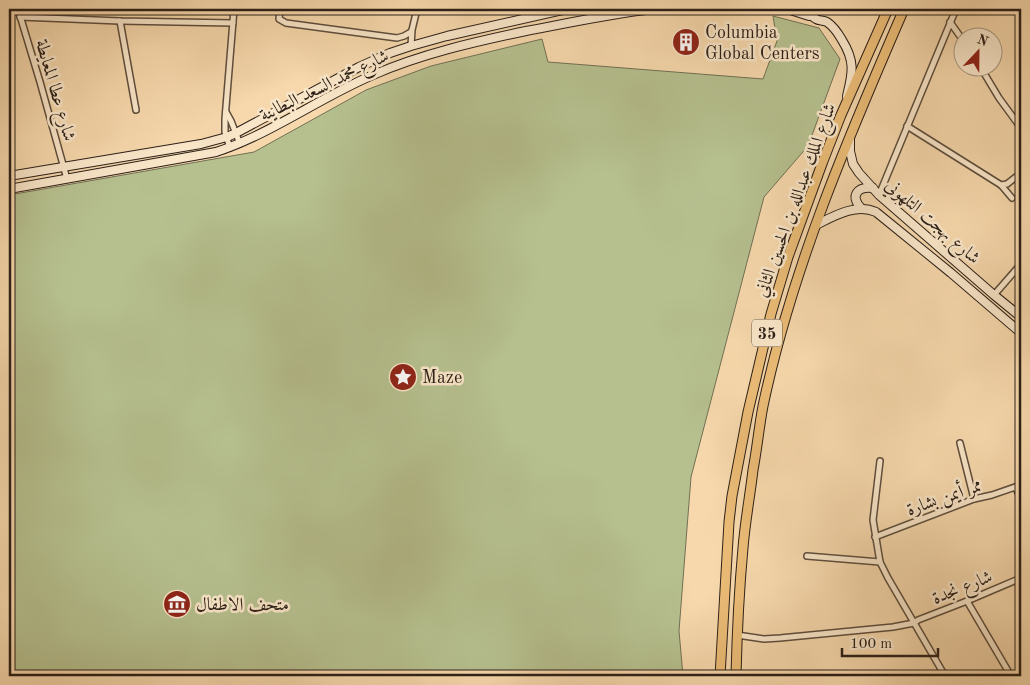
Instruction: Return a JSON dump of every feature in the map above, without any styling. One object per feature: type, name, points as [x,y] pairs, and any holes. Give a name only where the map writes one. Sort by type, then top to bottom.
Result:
[{"type":"highway","name":"شارع الملك عبدالله بن الحسين الثاني","points":[[720,676],[729,522],[734,483],[748,412],[771,314],[788,257],[823,161],[841,115],[888,9]]},
{"type":"highway","name":"شارع الملك عبدالله بن الحسين الثاني","points":[[736,676],[737,635],[746,516],[763,407],[774,360],[796,284],[833,177],[904,9]]},
{"type":"street","name":"شارع عطا المعايطة","points":[[18,9],[66,179]]},
{"type":"street","points":[[230,148],[225,125],[234,9]]},
{"type":"street","points":[[280,9],[279,19],[286,23],[397,38],[411,32]]},
{"type":"street","points":[[410,46],[411,32],[417,9]]},
{"type":"street","name":"شارع محمد السعد البطاينة","points":[[9,176],[201,144],[227,137],[236,134],[359,67],[390,53],[447,36],[567,9]]},
{"type":"street","name":"شارع محمد السعد البطاينة","points":[[9,189],[216,152],[240,144],[344,88],[401,64],[438,52],[597,13],[653,9]]},
{"type":"street","points":[[787,9],[825,21],[834,29],[844,43],[851,58],[851,68],[850,81],[841,115]]},
{"type":"street","points":[[804,9],[817,20]]},
{"type":"street","points":[[879,195],[956,9]]},
{"type":"street","points":[[20,18],[233,23]]},
{"type":"street","points":[[120,21],[136,110]]},
{"type":"street","points":[[950,22],[954,28]]},
{"type":"street","points":[[987,78],[1021,128]]},
{"type":"street","points":[[226,111],[240,144]]},
{"type":"street","points":[[907,126],[1001,185],[1012,198]]},
{"type":"street","name":"شارع بهجت التلهوني","points":[[850,133],[852,164],[879,195],[1021,316]]},
{"type":"street","points":[[1001,185],[1013,180],[1021,173]]},
{"type":"street","points":[[816,225],[836,215],[861,208],[855,199],[857,192],[863,188],[873,188]]},
{"type":"street","name":"شارع بهجت التلهوني","points":[[861,208],[880,214],[1021,333]]},
{"type":"street","points":[[994,294],[1021,264]]},
{"type":"street","points":[[960,443],[974,499]]},
{"type":"street","points":[[880,461],[873,520],[880,562],[944,676]]},
{"type":"street","points":[[1019,486],[1021,500]]},
{"type":"street","name":"ممر أيمن بشارة","points":[[876,537],[974,499],[1019,486]]},
{"type":"street","points":[[807,556],[880,562]]},
{"type":"street","name":"شارع نجدة","points":[[737,635],[764,639],[892,628],[914,623],[1021,578]]},
{"type":"street","points":[[967,601],[1011,676]]},
{"type":"green space","points":[[773,16],[819,28],[840,59],[808,146],[764,197],[691,477],[679,631],[683,676],[9,676],[9,195],[254,152],[366,90],[431,66],[542,39],[548,62],[763,79],[777,41]]},
{"type":"place","name":"Columbia Global Centers","points":[[686,42]]},
{"type":"place","name":"Maze","points":[[403,377]]},
{"type":"place","name":"متحف الاطفال","points":[[177,604]]}]
